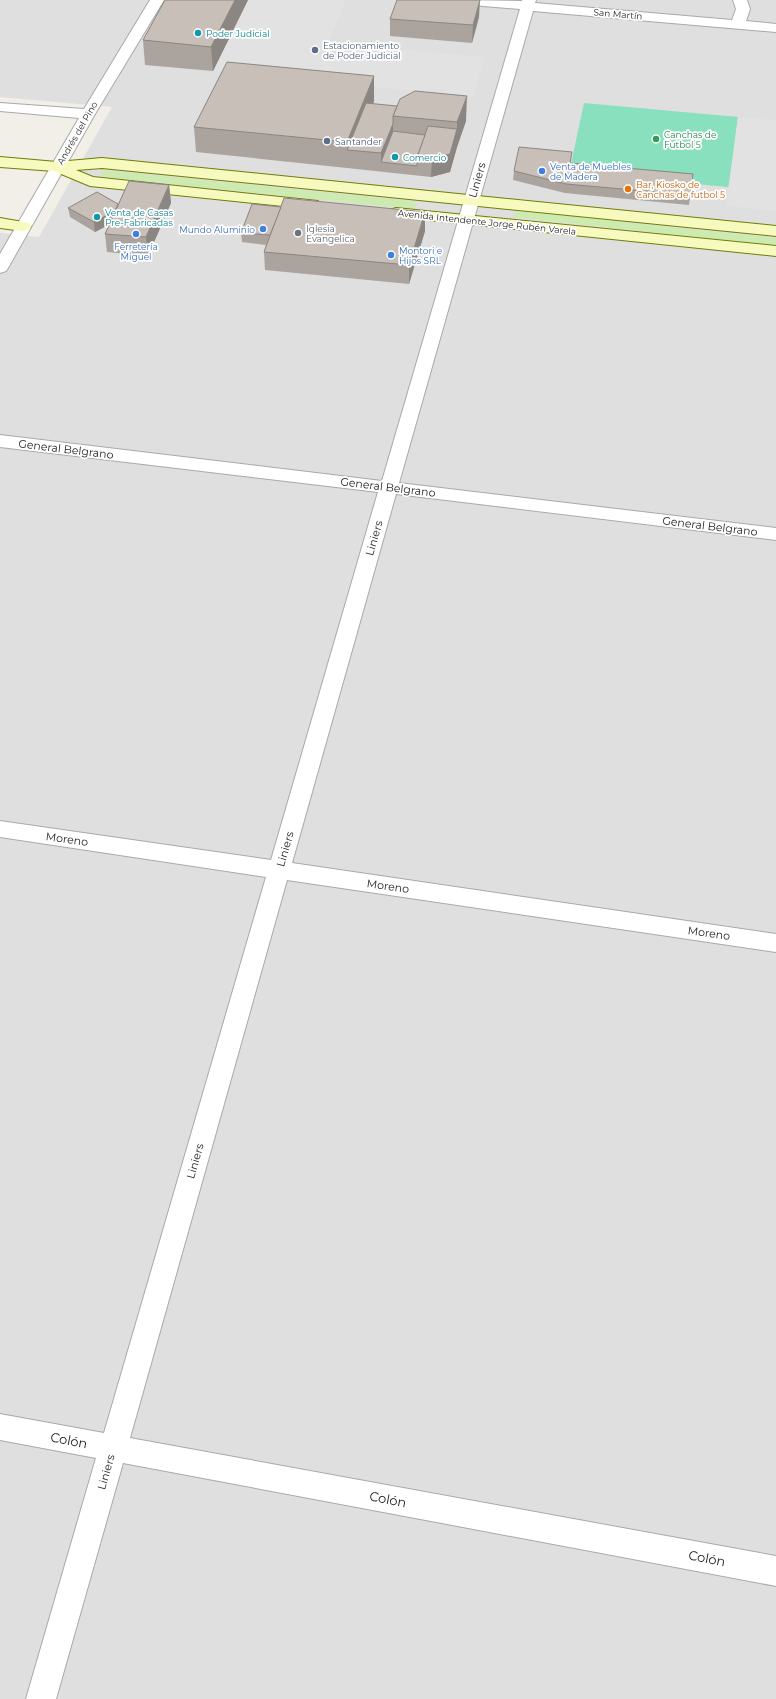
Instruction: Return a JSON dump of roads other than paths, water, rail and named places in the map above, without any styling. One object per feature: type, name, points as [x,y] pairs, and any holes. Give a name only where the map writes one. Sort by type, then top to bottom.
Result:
[{"type":"main road","name":"Avenida Intendente Jorge Rubén Varela","points":[[0,162],[58,167],[102,163],[776,251]]},
{"type":"main road","name":"Avenida Intendente Jorge Rubén Varela","points":[[58,167],[90,181],[324,205]]},
{"type":"main road","name":"Avenida Intendente Jorge Rubén Varela","points":[[379,211],[468,210],[776,231]]},
{"type":"main road","points":[[0,223],[24,226]]},
{"type":"street","name":"Andrés del Pino","points":[[0,268],[88,114],[157,0]]},
{"type":"street","name":"San Martín","points":[[460,0],[528,3],[776,28]]},
{"type":"street","points":[[738,24],[742,9],[740,0]]},
{"type":"street","name":"Liniers","points":[[41,1699],[528,3]]},
{"type":"street","points":[[0,107],[88,114]]},
{"type":"street","name":"General Belgrano","points":[[0,441],[776,534]]},
{"type":"street","name":"Moreno","points":[[0,829],[776,943]]},
{"type":"street","name":"Colón","points":[[0,1427],[776,1571]]},
{"type":"place","name":"Poder Judicial","points":[[198,33]]},
{"type":"place","name":"Estacionamiento de Poder Judicial","points":[[315,50]]},
{"type":"place","name":"Canchas de Futbol 5","points":[[656,139]]},
{"type":"place","name":"Santander","points":[[327,141]]},
{"type":"place","name":"Comercio","points":[[395,157]]},
{"type":"place","name":"Venta de Muebles de Madera","points":[[542,171]]},
{"type":"place","name":"Bar, Kiosko de Canchas de futbol 5","points":[[628,189]]},
{"type":"place","name":"Venta de Casas Pre-Fabricadas","points":[[97,217]]},
{"type":"place","name":"Mundo Aluminio","points":[[263,229]]},
{"type":"place","name":"Iglesia Evangelica","points":[[298,233]]},
{"type":"place","name":"Ferretería Miguel","points":[[136,234]]},
{"type":"place","name":"Montori e Hijos SRL","points":[[391,255]]}]
